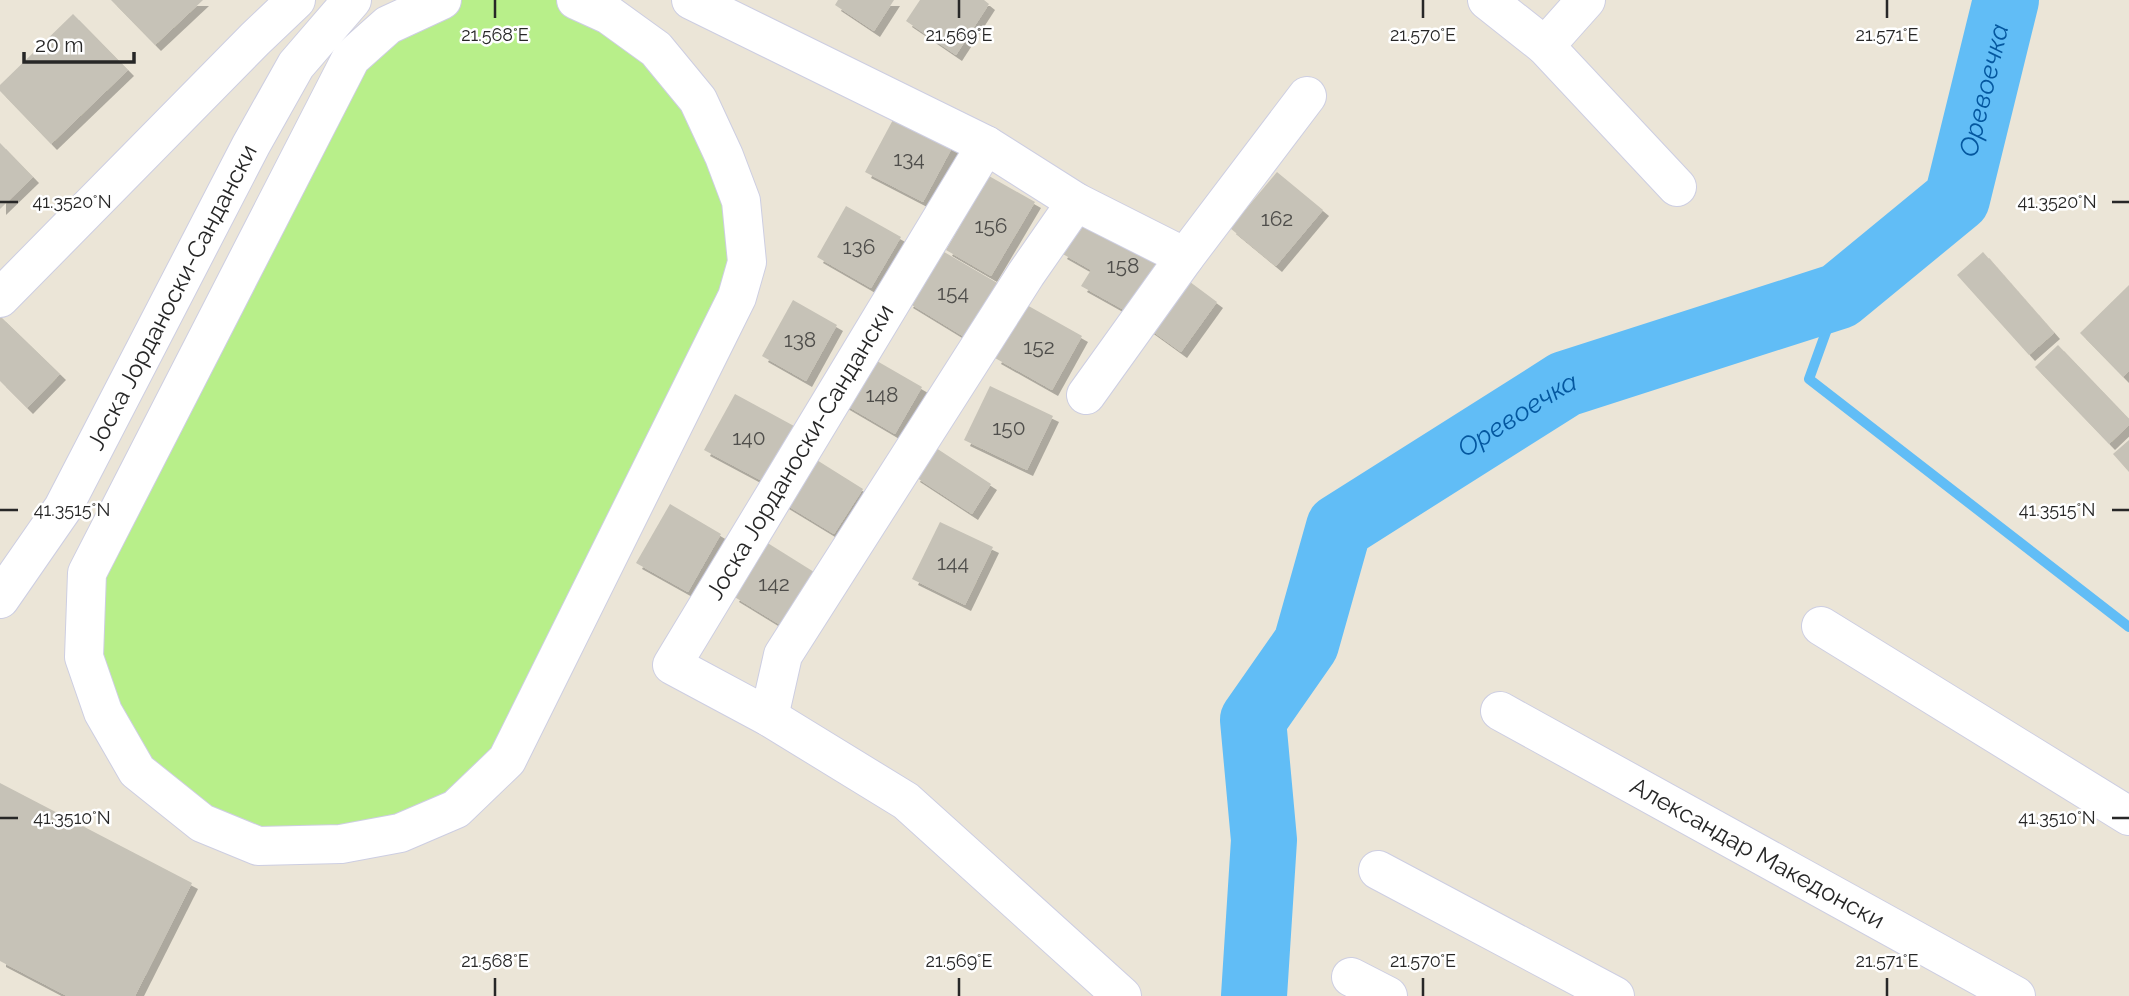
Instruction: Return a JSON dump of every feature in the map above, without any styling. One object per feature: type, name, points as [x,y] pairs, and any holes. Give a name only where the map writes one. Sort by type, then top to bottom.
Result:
[{"type":"street","points":[[0,298],[296,0]]},
{"type":"street","name":"Јоска Јорданоски-Сандански","points":[[0,599],[64,508],[251,145],[296,65],[352,0]]},
{"type":"street","points":[[442,0],[388,24],[351,58],[87,573],[84,657],[103,712],[137,771],[202,823],[258,846],[341,844],[400,833],[456,809],[507,760],[737,298],[747,262],[741,201],[698,100],[656,49],[609,15],[576,0]]},
{"type":"street","points":[[691,0],[986,145],[1076,202],[1185,257]]},
{"type":"street","points":[[1487,0],[1545,46],[1677,187]]},
{"type":"street","points":[[1545,46],[1586,0]]},
{"type":"street","points":[[1086,395],[1185,257],[1307,96]]},
{"type":"street","points":[[251,145],[294,169]]},
{"type":"street","name":"Јоска Јорданоски-Сандански","points":[[986,145],[672,665],[769,718],[906,801],[1122,996]]},
{"type":"street","points":[[769,718],[783,655],[1026,274],[1076,202]]},
{"type":"street","points":[[1821,626],[2129,816]]},
{"type":"street","name":"Александар Македонски","points":[[1500,711],[2016,996]]},
{"type":"street","points":[[1378,870],[1615,996]]},
{"type":"street","points":[[1350,977],[1388,996]]},
{"type":"green space","points":[[442,0],[576,0],[698,100],[747,262],[507,760],[456,809],[341,844],[202,823],[103,712],[87,573],[351,58]]},
{"type":"building","points":[[111,0],[203,0],[155,45]]},
{"type":"building","points":[[838,0],[894,0],[874,31],[835,5]]},
{"type":"building","points":[[920,0],[984,0],[989,4],[956,55],[906,21]]},
{"type":"building","points":[[73,14],[128,70],[51,144],[0,91],[0,85]]},
{"type":"building","points":[[895,116],[953,146],[923,202],[865,172]]},
{"type":"building","points":[[0,143],[33,177],[0,209]]},
{"type":"building","points":[[1277,172],[1323,210],[1276,266],[1230,228]]},
{"type":"building","points":[[989,176],[1035,202],[991,276],[946,250]]},
{"type":"building","points":[[846,206],[901,237],[871,288],[817,257]]},
{"type":"building","points":[[1082,217],[1163,262],[1133,315],[1081,286],[1091,270],[1061,253]]},
{"type":"building","points":[[939,249],[999,284],[966,338],[907,302]]},
{"type":"building","points":[[1983,252],[2054,333],[2029,355],[1957,275]]},
{"type":"building","points":[[1182,276],[1217,302],[1181,352],[1145,326]]},
{"type":"building","points":[[2129,285],[2129,371],[2123,377],[2080,333]]},
{"type":"building","points":[[793,300],[837,325],[806,381],[762,356]]},
{"type":"building","points":[[1025,304],[1082,336],[1052,390],[995,358]]},
{"type":"building","points":[[0,316],[60,374],[27,408],[0,381]]},
{"type":"building","points":[[2058,345],[2129,419],[2129,425],[2109,444],[2035,367]]},
{"type":"building","points":[[870,357],[922,387],[895,434],[842,403]]},
{"type":"building","points":[[990,386],[1053,416],[1027,470],[964,440]]},
{"type":"building","points":[[735,394],[794,426],[764,482],[704,450]]},
{"type":"building","points":[[2129,440],[2129,472],[2113,454]]},
{"type":"building","points":[[933,446],[991,484],[972,514],[914,476]]},
{"type":"building","points":[[812,457],[863,489],[834,534],[783,503]]},
{"type":"building","points":[[670,504],[721,534],[688,592],[636,563]]},
{"type":"building","points":[[940,522],[993,547],[965,605],[912,579]]},
{"type":"building","points":[[766,542],[814,572],[782,626],[733,596]]},
{"type":"building","points":[[0,783],[192,883],[135,996],[67,996],[0,961]]},
{"type":"waterway","name":"Оревоечка","points":[[1254,996],[1264,840],[1253,720],[1306,644],[1339,527],[1565,384],[1839,296],[1957,199],[2006,0]]},
{"type":"waterway","points":[[1839,296],[1809,379],[2129,627]]}]
